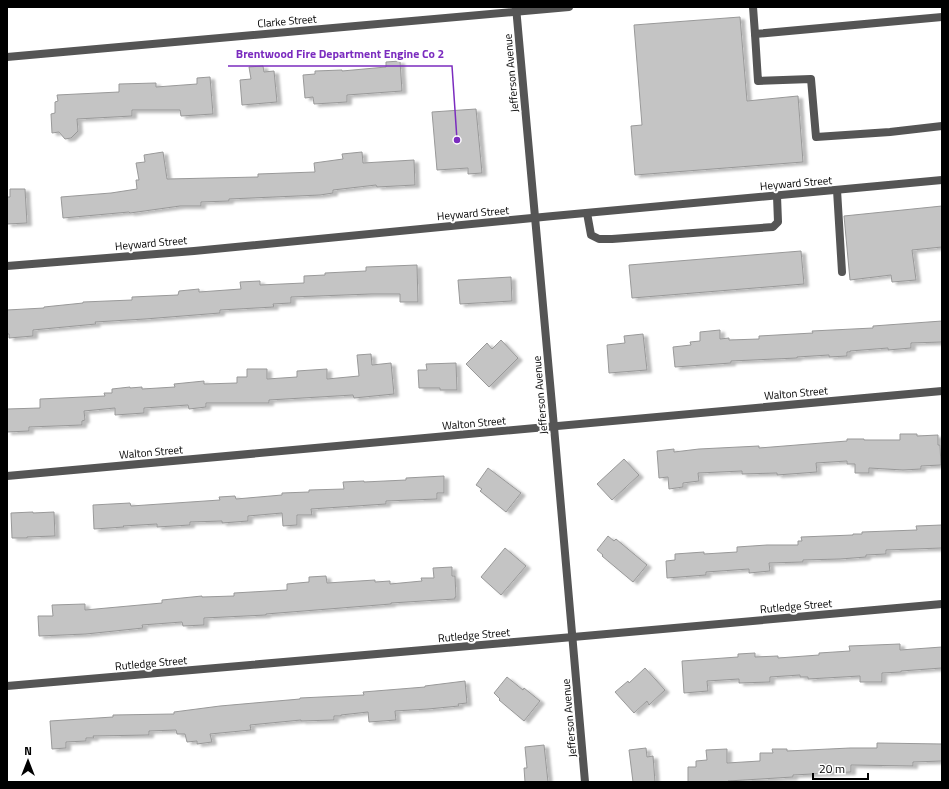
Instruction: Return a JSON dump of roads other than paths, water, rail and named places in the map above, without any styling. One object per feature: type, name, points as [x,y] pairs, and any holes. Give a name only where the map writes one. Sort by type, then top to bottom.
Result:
[{"type":"street","name":"Clarke Street","points":[[7,57],[516,9],[569,7]]},
{"type":"street","points":[[752,7],[758,81],[811,79],[816,137],[890,132],[942,126]]},
{"type":"street","name":"Jefferson Avenue","points":[[516,9],[586,782]]},
{"type":"street","points":[[755,34],[942,17]]},
{"type":"street","name":"Heyward Street","points":[[7,266],[194,251],[942,180]]},
{"type":"street","points":[[837,190],[842,272]]},
{"type":"street","points":[[588,213],[591,235],[599,239],[773,227],[778,222],[777,196]]},
{"type":"street","name":"Walton Street","points":[[7,476],[942,391]]},
{"type":"street","name":"Rutledge Street","points":[[7,686],[942,604]]},
{"type":"place","name":"Brentwood Fire Department Engine Co 2","points":[[457,140]]}]
